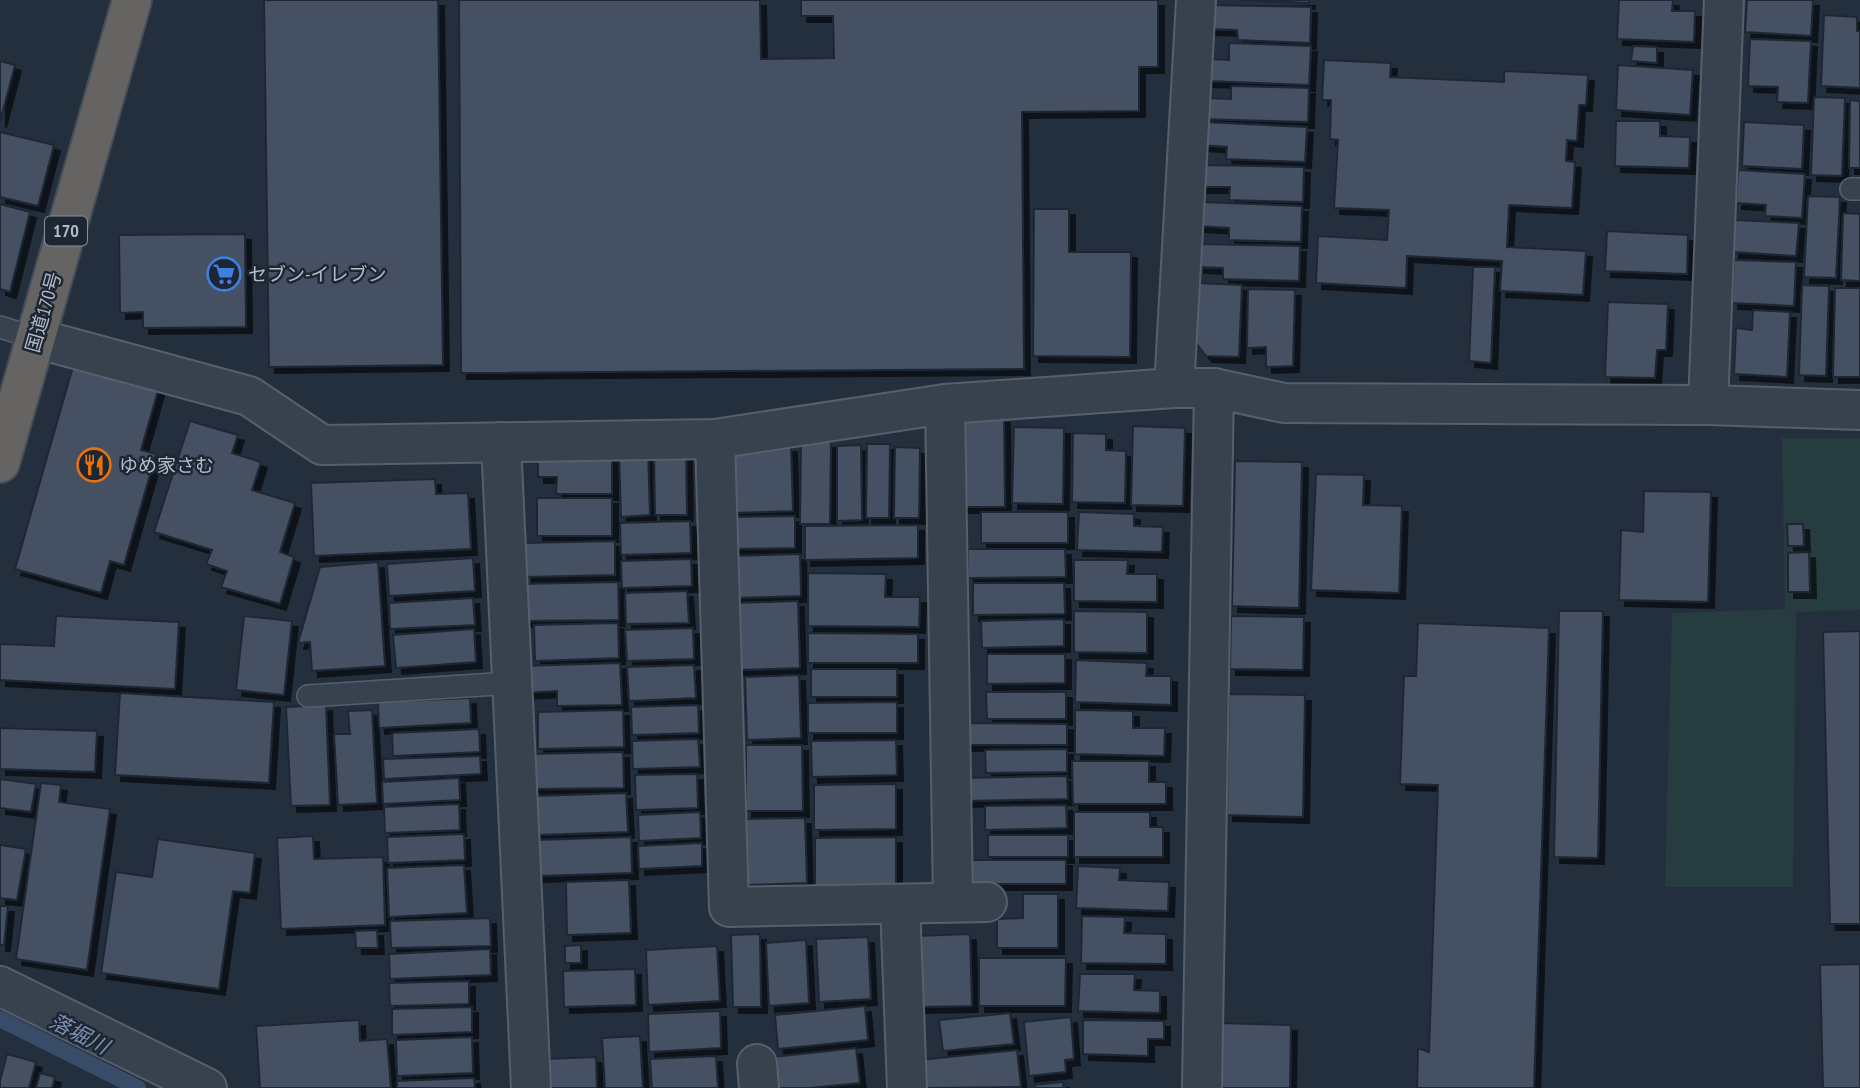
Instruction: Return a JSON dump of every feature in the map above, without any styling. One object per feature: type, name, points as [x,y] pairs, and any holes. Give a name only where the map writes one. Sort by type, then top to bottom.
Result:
[{"type":"highway","name":"国道170号","points":[[0,463],[18,332],[132,0]]},
{"type":"street","points":[[1174,388],[1196,0]]},
{"type":"street","points":[[1709,405],[1724,0]]},
{"type":"street","points":[[18,332],[250,396],[322,445],[715,439],[944,404],[1174,388],[1214,388],[1284,403],[1709,405],[1860,410]]},
{"type":"street","points":[[1202,1088],[1214,388]]},
{"type":"street","points":[[715,439],[729,907],[970,902],[944,404]]},
{"type":"street","points":[[501,442],[531,1088]]},
{"type":"street","points":[[900,904],[907,1088]]},
{"type":"street","points":[[0,986],[185,1083]]},
{"type":"lane","points":[[308,696],[512,683]]},
{"type":"green space","points":[[1782,438],[1860,438],[1860,610],[1796,612],[1793,887],[1665,887],[1672,613],[1785,609]]},
{"type":"building","points":[[264,0],[438,0],[443,365],[269,367]]},
{"type":"building","points":[[459,0],[760,0],[761,59],[834,58],[833,16],[801,16],[801,0],[1158,0],[1158,67],[1139,67],[1139,111],[1022,112],[1024,369],[461,373]]},
{"type":"building","points":[[1241,0],[1309,0],[1309,3]]},
{"type":"building","points":[[1619,0],[1673,0],[1672,11],[1695,11],[1694,42],[1617,39]]},
{"type":"building","points":[[1747,0],[1813,0],[1811,36],[1745,32]]},
{"type":"building","points":[[1208,5],[1311,7],[1310,43],[1238,40],[1237,30],[1207,29]]},
{"type":"building","points":[[1824,15],[1857,17],[1857,31],[1860,31],[1860,88],[1821,86]]},
{"type":"building","points":[[1750,39],[1811,41],[1808,103],[1777,102],[1778,87],[1748,86]]},
{"type":"building","points":[[1229,43],[1311,46],[1309,85],[1206,81],[1207,59],[1229,60]]},
{"type":"building","points":[[1633,46],[1657,47],[1657,63],[1631,61]]},
{"type":"building","points":[[1324,60],[1391,63],[1390,77],[1504,82],[1504,71],[1588,75],[1586,105],[1579,105],[1577,141],[1567,140],[1566,161],[1575,162],[1572,208],[1509,205],[1507,247],[1586,251],[1583,295],[1500,291],[1502,261],[1407,256],[1406,288],[1316,283],[1318,236],[1387,240],[1389,210],[1334,208],[1338,140],[1330,139],[1331,100],[1322,100]]},
{"type":"building","points":[[0,61],[15,65],[0,122]]},
{"type":"building","points":[[1618,65],[1693,70],[1690,115],[1616,110]]},
{"type":"building","points":[[1231,86],[1309,88],[1308,122],[1202,119],[1202,98],[1231,99]]},
{"type":"building","points":[[1814,97],[1845,98],[1842,176],[1811,175]]},
{"type":"building","points":[[1850,100],[1860,101],[1860,168],[1849,168]]},
{"type":"building","points":[[1616,121],[1660,121],[1660,136],[1690,137],[1689,168],[1615,166]]},
{"type":"building","points":[[1203,122],[1307,127],[1305,162],[1226,159],[1227,147],[1201,145]]},
{"type":"building","points":[[1744,122],[1804,125],[1802,169],[1742,166]]},
{"type":"building","points":[[0,132],[54,145],[38,206],[0,197]]},
{"type":"building","points":[[1202,165],[1304,167],[1303,202],[1229,200],[1230,187],[1201,187]]},
{"type":"building","points":[[1738,170],[1805,174],[1802,218],[1765,216],[1766,205],[1736,203]]},
{"type":"building","points":[[1808,196],[1840,197],[1836,278],[1804,277]]},
{"type":"building","points":[[1200,202],[1302,206],[1301,242],[1229,240],[1229,228],[1199,226]]},
{"type":"building","points":[[0,204],[30,212],[10,292],[0,289]]},
{"type":"building","points":[[1034,209],[1069,209],[1069,252],[1131,252],[1130,357],[1033,356]]},
{"type":"building","points":[[1843,213],[1860,214],[1860,281],[1841,280]]},
{"type":"building","points":[[1735,220],[1799,223],[1796,256],[1733,252]]},
{"type":"building","points":[[1607,231],[1688,235],[1687,274],[1605,271]]},
{"type":"building","points":[[245,234],[246,327],[143,328],[143,312],[120,313],[119,235]]},
{"type":"building","points":[[1198,244],[1300,246],[1299,281],[1223,279],[1223,268],[1198,267]]},
{"type":"building","points":[[1734,260],[1796,262],[1794,306],[1732,303]]},
{"type":"building","points":[[1473,267],[1495,267],[1491,363],[1469,361]]},
{"type":"building","points":[[1197,283],[1242,285],[1239,357],[1206,356],[1194,340]]},
{"type":"building","points":[[1802,285],[1829,286],[1826,376],[1799,375]]},
{"type":"building","points":[[1835,288],[1860,288],[1860,377],[1833,377]]},
{"type":"building","points":[[1248,289],[1295,290],[1293,366],[1266,367],[1266,347],[1247,348]]},
{"type":"building","points":[[1608,302],[1668,304],[1666,350],[1657,350],[1655,378],[1605,377]]},
{"type":"building","points":[[1753,310],[1790,312],[1787,377],[1734,374],[1736,328],[1752,330]]},
{"type":"building","points":[[74,363],[159,387],[141,450],[156,454],[124,565],[110,561],[101,593],[15,569]]},
{"type":"building","points":[[956,417],[1004,417],[1005,507],[957,507]]},
{"type":"building","points":[[190,421],[238,435],[232,453],[261,462],[252,490],[295,503],[280,552],[294,557],[280,604],[221,587],[227,571],[206,564],[212,550],[154,532]]},
{"type":"building","points":[[1133,426],[1185,428],[1183,506],[1131,505]]},
{"type":"building","points":[[1014,427],[1064,428],[1063,504],[1012,503]]},
{"type":"building","points":[[1073,433],[1106,434],[1106,450],[1126,451],[1125,503],[1072,502]]},
{"type":"building","points":[[801,442],[831,442],[830,524],[800,524]]},
{"type":"building","points":[[867,444],[890,444],[889,518],[866,518]]},
{"type":"building","points":[[612,445],[612,494],[556,494],[557,477],[538,477],[538,446]]},
{"type":"building","points":[[861,445],[862,520],[837,521],[837,446]]},
{"type":"building","points":[[791,446],[793,511],[729,513],[727,447]]},
{"type":"building","points":[[895,447],[920,448],[919,518],[894,518]]},
{"type":"building","points":[[686,449],[687,515],[655,515],[654,451]]},
{"type":"building","points":[[619,451],[648,451],[650,515],[621,517]]},
{"type":"building","points":[[1235,461],[1302,462],[1299,608],[1232,606]]},
{"type":"building","points":[[1316,474],[1364,475],[1363,505],[1402,506],[1399,593],[1311,590]]},
{"type":"building","points":[[435,479],[436,494],[468,493],[471,549],[314,556],[311,483]]},
{"type":"building","points":[[1644,491],[1711,492],[1708,602],[1619,600],[1621,530],[1643,532]]},
{"type":"building","points":[[537,498],[612,498],[612,536],[537,536]]},
{"type":"building","points":[[981,512],[1068,512],[1068,543],[981,543]]},
{"type":"building","points":[[1079,512],[1134,514],[1134,526],[1163,527],[1162,552],[1077,550]]},
{"type":"building","points":[[795,516],[795,548],[732,549],[732,517]]},
{"type":"building","points":[[690,521],[691,553],[621,555],[620,523]]},
{"type":"building","points":[[1787,524],[1803,524],[1804,546],[1788,546]]},
{"type":"building","points":[[918,525],[918,558],[805,560],[805,526]]},
{"type":"building","points":[[615,541],[615,575],[526,577],[525,543]]},
{"type":"building","points":[[968,549],[1065,549],[1066,577],[968,578]]},
{"type":"building","points":[[1809,552],[1810,592],[1788,592],[1788,553]]},
{"type":"building","points":[[800,554],[801,596],[735,598],[734,556]]},
{"type":"building","points":[[473,558],[475,591],[389,596],[387,564]]},
{"type":"building","points":[[691,559],[692,586],[622,588],[621,561]]},
{"type":"building","points":[[1074,560],[1128,560],[1127,574],[1157,574],[1157,602],[1074,601]]},
{"type":"building","points":[[378,562],[385,666],[312,671],[310,642],[298,643],[320,567]]},
{"type":"building","points":[[808,573],[886,574],[885,597],[920,597],[919,627],[808,626]]},
{"type":"building","points":[[618,582],[619,620],[520,621],[519,584]]},
{"type":"building","points":[[973,583],[1064,583],[1065,614],[973,615]]},
{"type":"building","points":[[687,591],[689,623],[626,624],[625,593]]},
{"type":"building","points":[[473,598],[475,625],[390,629],[389,603]]},
{"type":"building","points":[[798,601],[800,668],[738,670],[736,603]]},
{"type":"building","points":[[1074,611],[1147,612],[1147,653],[1074,652]]},
{"type":"building","points":[[1559,611],[1603,611],[1598,858],[1554,857]]},
{"type":"building","points":[[56,616],[179,622],[175,689],[0,680],[0,644],[54,646]]},
{"type":"building","points":[[244,616],[292,621],[284,695],[236,690]]},
{"type":"building","points":[[1231,616],[1304,617],[1303,670],[1230,669]]},
{"type":"building","points":[[1064,619],[1064,646],[982,648],[981,621]]},
{"type":"building","points":[[618,623],[619,658],[535,661],[534,625]]},
{"type":"building","points":[[1418,623],[1549,628],[1534,1088],[1417,1088],[1418,1048],[1429,1052],[1438,785],[1400,784],[1404,676],[1416,676]]},
{"type":"building","points":[[693,628],[694,659],[627,661],[625,630]]},
{"type":"building","points":[[474,629],[476,662],[396,668],[393,635]]},
{"type":"building","points":[[1860,631],[1860,924],[1830,924],[1823,632]]},
{"type":"building","points":[[808,633],[918,634],[918,663],[808,663]]},
{"type":"building","points":[[987,654],[1065,654],[1065,683],[987,684]]},
{"type":"building","points":[[1076,660],[1147,663],[1146,676],[1171,676],[1171,705],[1075,702]]},
{"type":"building","points":[[620,663],[622,705],[557,706],[557,691],[523,693],[522,666]]},
{"type":"building","points":[[694,665],[696,698],[629,701],[627,667]]},
{"type":"building","points":[[811,669],[897,669],[897,697],[811,697]]},
{"type":"building","points":[[799,675],[801,738],[747,740],[745,677]]},
{"type":"building","points":[[986,692],[1066,692],[1066,719],[987,719]]},
{"type":"building","points":[[120,693],[274,702],[269,783],[115,775]]},
{"type":"building","points":[[1229,694],[1305,695],[1303,817],[1227,815]]},
{"type":"building","points":[[470,698],[471,723],[379,728],[378,702]]},
{"type":"building","points":[[897,702],[897,733],[808,733],[808,703]]},
{"type":"building","points":[[326,705],[330,805],[291,806],[286,707]]},
{"type":"building","points":[[698,705],[699,733],[632,735],[631,707]]},
{"type":"building","points":[[372,710],[377,803],[338,805],[334,734],[350,734],[348,711]]},
{"type":"building","points":[[623,710],[624,747],[538,749],[538,712]]},
{"type":"building","points":[[1075,710],[1133,711],[1133,728],[1165,728],[1164,756],[1075,754]]},
{"type":"building","points":[[961,723],[1067,724],[1067,745],[961,745]]},
{"type":"building","points":[[0,728],[97,731],[95,772],[0,769]]},
{"type":"building","points":[[479,729],[480,752],[393,756],[392,733]]},
{"type":"building","points":[[698,739],[700,767],[633,769],[632,741]]},
{"type":"building","points":[[896,740],[897,775],[812,777],[811,741]]},
{"type":"building","points":[[746,745],[802,745],[803,811],[746,811]]},
{"type":"building","points":[[1067,749],[1067,772],[986,773],[985,750]]},
{"type":"building","points":[[623,752],[624,788],[531,789],[531,754]]},
{"type":"building","points":[[480,756],[481,774],[384,779],[383,759]]},
{"type":"building","points":[[1072,761],[1149,761],[1149,782],[1166,782],[1166,804],[1073,804]]},
{"type":"building","points":[[697,774],[698,808],[636,810],[635,775]]},
{"type":"building","points":[[1067,776],[1068,799],[960,801],[959,778]]},
{"type":"building","points":[[459,778],[460,800],[383,804],[382,782]]},
{"type":"building","points":[[0,779],[36,784],[31,812],[0,808]]},
{"type":"building","points":[[41,783],[61,785],[59,802],[110,809],[87,970],[16,959]]},
{"type":"building","points":[[896,784],[896,829],[814,830],[814,785]]},
{"type":"building","points":[[626,793],[628,832],[536,835],[535,796]]},
{"type":"building","points":[[459,804],[460,830],[385,833],[384,807]]},
{"type":"building","points":[[1066,805],[1067,828],[985,830],[985,806]]},
{"type":"building","points":[[700,812],[701,838],[639,841],[638,815]]},
{"type":"building","points":[[1074,812],[1150,812],[1150,827],[1163,827],[1163,857],[1074,857]]},
{"type":"building","points":[[805,818],[807,883],[748,885],[746,819]]},
{"type":"building","points":[[464,834],[465,860],[388,863],[387,837]]},
{"type":"building","points":[[988,835],[1068,835],[1068,857],[988,857]]},
{"type":"building","points":[[313,836],[314,859],[383,857],[385,925],[281,929],[277,838]]},
{"type":"building","points":[[631,837],[632,873],[538,876],[537,840]]},
{"type":"building","points":[[896,837],[896,885],[815,886],[815,838]]},
{"type":"building","points":[[158,839],[255,853],[250,893],[233,891],[219,989],[101,973],[116,872],[152,877]]},
{"type":"building","points":[[702,843],[702,866],[639,869],[638,846]]},
{"type":"building","points":[[0,845],[26,849],[17,900],[0,898]]},
{"type":"building","points":[[971,860],[1066,860],[1066,884],[971,884]]},
{"type":"building","points":[[464,865],[467,913],[389,917],[387,868]]},
{"type":"building","points":[[1078,866],[1120,868],[1119,880],[1169,882],[1168,911],[1076,908]]},
{"type":"building","points":[[629,880],[631,933],[567,935],[566,882]]},
{"type":"building","points":[[1023,894],[1058,894],[1058,948],[997,948],[997,919],[1023,918]]},
{"type":"building","points":[[0,906],[8,906],[4,945],[0,945]]},
{"type":"building","points":[[1082,916],[1125,917],[1124,933],[1166,934],[1166,964],[1081,963]]},
{"type":"building","points":[[490,918],[491,946],[391,948],[390,921]]},
{"type":"building","points":[[377,930],[378,948],[356,948],[355,931]]},
{"type":"building","points":[[760,934],[761,1007],[733,1007],[731,935]]},
{"type":"building","points":[[970,934],[972,1006],[917,1007],[915,936]]},
{"type":"building","points":[[868,937],[871,999],[819,1002],[816,939]]},
{"type":"building","points":[[806,940],[809,1003],[769,1006],[766,943]]},
{"type":"building","points":[[581,945],[581,963],[565,963],[565,946]]},
{"type":"building","points":[[717,946],[720,1001],[648,1005],[646,950]]},
{"type":"building","points":[[490,949],[491,975],[390,979],[389,954]]},
{"type":"building","points":[[979,958],[1066,958],[1065,1006],[979,1006]]},
{"type":"building","points":[[1860,964],[1860,1088],[1823,1088],[1820,965]]},
{"type":"building","points":[[635,969],[636,1005],[564,1007],[563,971]]},
{"type":"building","points":[[1080,974],[1135,974],[1134,990],[1160,991],[1160,1013],[1078,1011]]},
{"type":"building","points":[[469,981],[469,1004],[390,1006],[389,983]]},
{"type":"building","points":[[865,1006],[868,1040],[778,1049],[775,1015]]},
{"type":"building","points":[[472,1007],[472,1032],[392,1035],[392,1009]]},
{"type":"building","points":[[720,1011],[721,1048],[649,1052],[648,1014]]},
{"type":"building","points":[[1010,1013],[1014,1044],[943,1051],[939,1020]]},
{"type":"building","points":[[1071,1017],[1074,1059],[1065,1060],[1066,1072],[1029,1076],[1024,1022]]},
{"type":"building","points":[[359,1020],[360,1041],[387,1039],[391,1088],[260,1088],[256,1026]]},
{"type":"building","points":[[1083,1020],[1164,1021],[1164,1039],[1148,1039],[1148,1056],[1083,1054]]},
{"type":"building","points":[[1219,1023],[1291,1025],[1290,1088],[1218,1088]]},
{"type":"building","points":[[640,1036],[643,1088],[605,1088],[602,1038]]},
{"type":"building","points":[[472,1037],[473,1073],[397,1076],[396,1040]]},
{"type":"building","points":[[856,1048],[860,1083],[776,1088],[773,1057]]},
{"type":"building","points":[[1017,1050],[1021,1087],[922,1088],[919,1060]]},
{"type":"building","points":[[7,1054],[36,1062],[29,1088],[0,1088]]},
{"type":"building","points":[[716,1056],[718,1088],[652,1088],[650,1059]]},
{"type":"building","points":[[596,1057],[597,1088],[545,1088],[544,1059]]},
{"type":"building","points":[[40,1073],[55,1077],[52,1088],[36,1088]]},
{"type":"building","points":[[474,1078],[475,1088],[397,1088],[397,1081]]},
{"type":"building","points":[[1063,1082],[1064,1088],[1035,1088],[1034,1085]]},
{"type":"waterway","name":"落堀川","points":[[0,1019],[138,1088]]},
{"type":"place","name":"セブン-イレブン","points":[[224,274]]},
{"type":"place","name":"ゆめ家さむ","points":[[94,465]]}]
